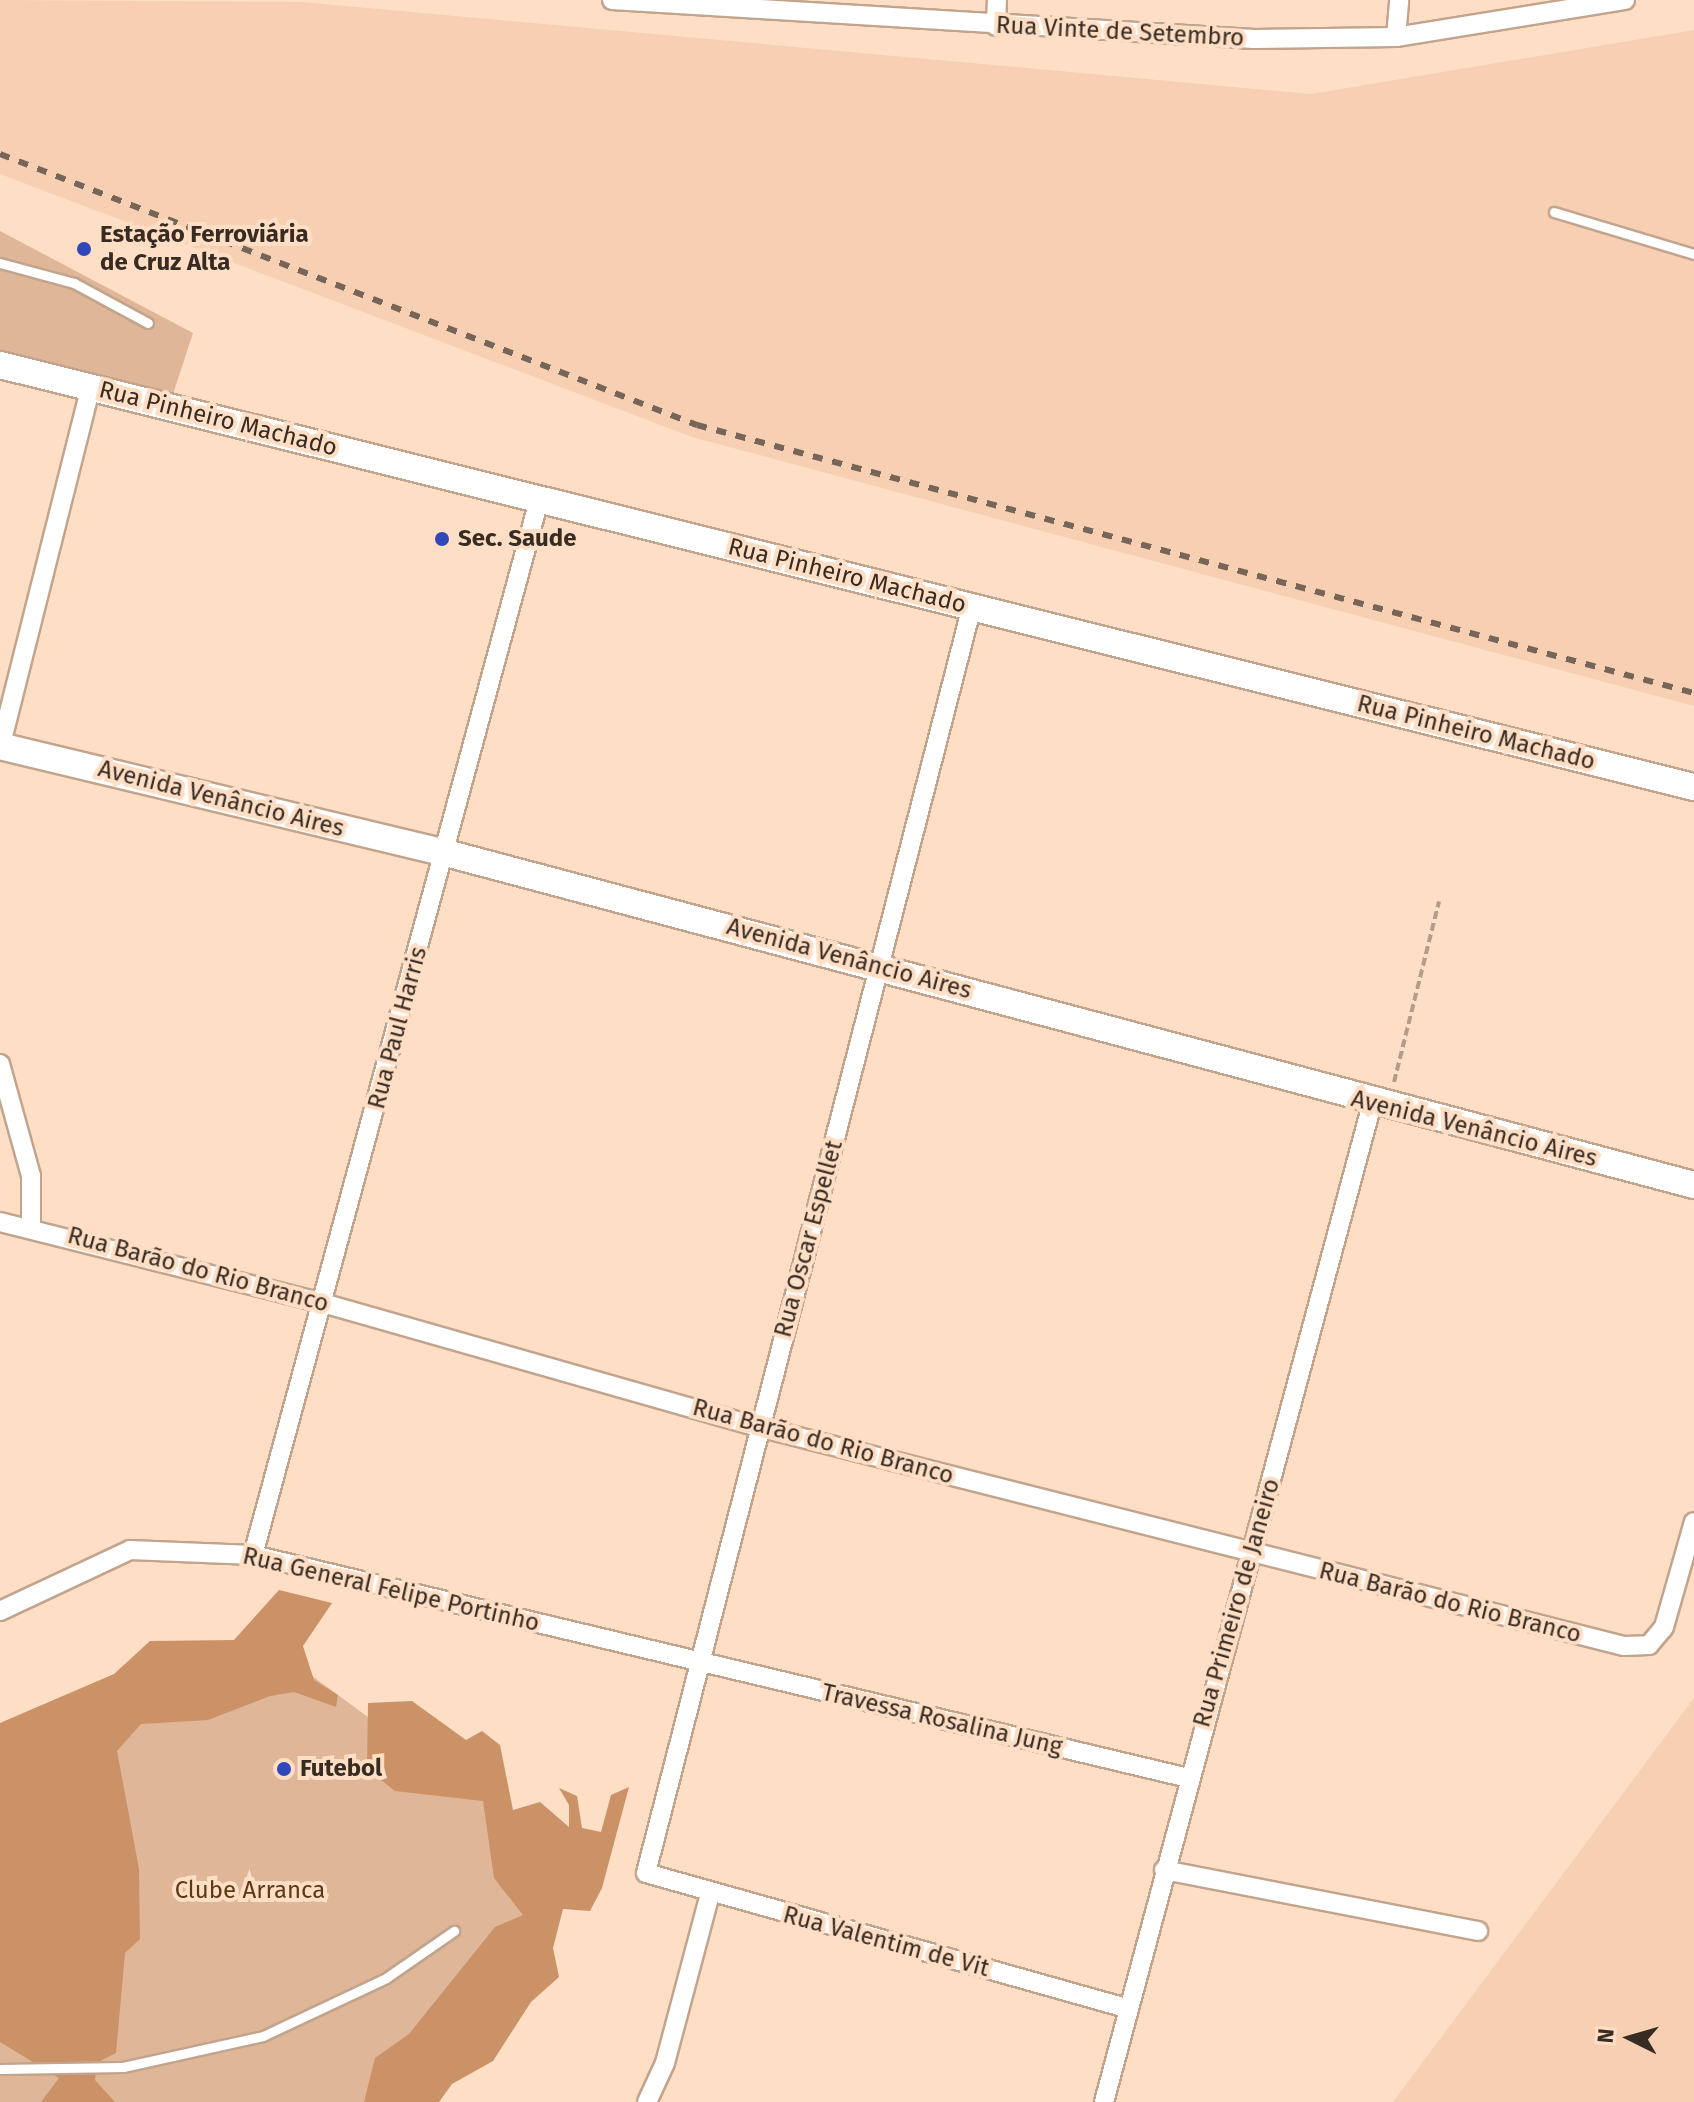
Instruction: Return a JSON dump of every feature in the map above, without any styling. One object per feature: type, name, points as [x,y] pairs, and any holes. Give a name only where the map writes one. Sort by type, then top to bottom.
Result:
[{"type":"main road","name":"Rua Pinheiro Machado","points":[[0,365],[1694,787]]},
{"type":"main road","name":"Avenida Venâncio Aires","points":[[0,747],[446,853],[882,966],[1380,1106],[1694,1185]]},
{"type":"street","name":"Rua Vinte de Setembro","points":[[612,0],[996,26],[1396,37],[1625,0]]},
{"type":"street","points":[[996,26],[997,0]]},
{"type":"street","points":[[1396,37],[1399,0]]},
{"type":"street","points":[[0,747],[91,387]]},
{"type":"street","name":"Rua Paul Harris","points":[[253,1555],[446,853],[539,500]]},
{"type":"street","name":"Rua Oscar Espellet","points":[[646,1873],[697,1663],[882,966],[972,606]]},
{"type":"street","points":[[0,1064],[31,1176],[31,1227]]},
{"type":"street","name":"Rua Primeiro de Janeiro","points":[[1104,2102],[1188,1778],[1380,1106]]},
{"type":"street","name":"Rua Barão do Rio Branco","points":[[0,1222],[31,1227],[323,1303],[759,1427],[1624,1646],[1649,1645],[1664,1627],[1694,1522]]},
{"type":"street","name":"Rua General Felipe Portinho","points":[[0,1611],[130,1550],[253,1555],[697,1663]]},
{"type":"street","name":"Travessa Rosalina Jung","points":[[697,1663],[1188,1778]]},
{"type":"street","points":[[1164,1870],[1478,1931]]},
{"type":"street","name":"Rua Valentim de Vit","points":[[646,1873],[710,1894],[1127,2008]]},
{"type":"street","points":[[647,2102],[665,2063],[710,1894]]},
{"type":"lane","points":[[1554,212],[1694,254]]},
{"type":"lane","points":[[0,263],[74,283],[148,323]]},
{"type":"lane","points":[[0,2069],[123,2067],[263,2036],[386,1978],[454,1931]]},
{"type":"path","points":[[1380,1106],[1439,902]]},
{"type":"shaded area","points":[[0,0],[302,2],[1311,94],[1694,30],[1694,706],[692,437],[0,174]]},
{"type":"shaded area","points":[[279,1590],[332,1603],[303,1646],[314,1680],[338,1695],[336,1707],[294,1692],[270,1696],[208,1720],[141,1724],[117,1751],[139,1869],[140,1939],[125,1953],[116,2053],[98,2062],[95,2080],[115,2102],[41,2102],[59,2078],[0,2042],[0,1723],[114,1674],[150,1641],[234,1640]]},
{"type":"shaded area","points":[[1694,1698],[1694,2102],[1393,2102]]},
{"type":"shaded area","points":[[412,1701],[466,1740],[482,1731],[500,1745],[513,1810],[540,1802],[569,1827],[569,1805],[559,1788],[577,1796],[582,1828],[601,1832],[611,1795],[629,1787],[602,1888],[590,1911],[563,1909],[553,1948],[559,1977],[531,2002],[493,2061],[452,2084],[439,2102],[364,2102],[375,2058],[409,2034],[495,1927],[523,1915],[494,1878],[483,1801],[395,1791],[367,1769],[368,1703]]},
{"type":"green space","points":[[0,231],[193,333],[172,397],[0,351]]},
{"type":"green space","name":"Clube Arranca","points":[[278,1651],[574,1868],[407,2102],[0,2102],[0,1928],[17,1782]]},
{"type":"railway","points":[[0,154],[697,425],[1694,693]]},
{"type":"place","name":"Estação Ferroviária de Cruz Alta","points":[[84,249]]},
{"type":"place","name":"Sec. Saude","points":[[442,539]]},
{"type":"place","name":"Futebol","points":[[284,1769]]}]
